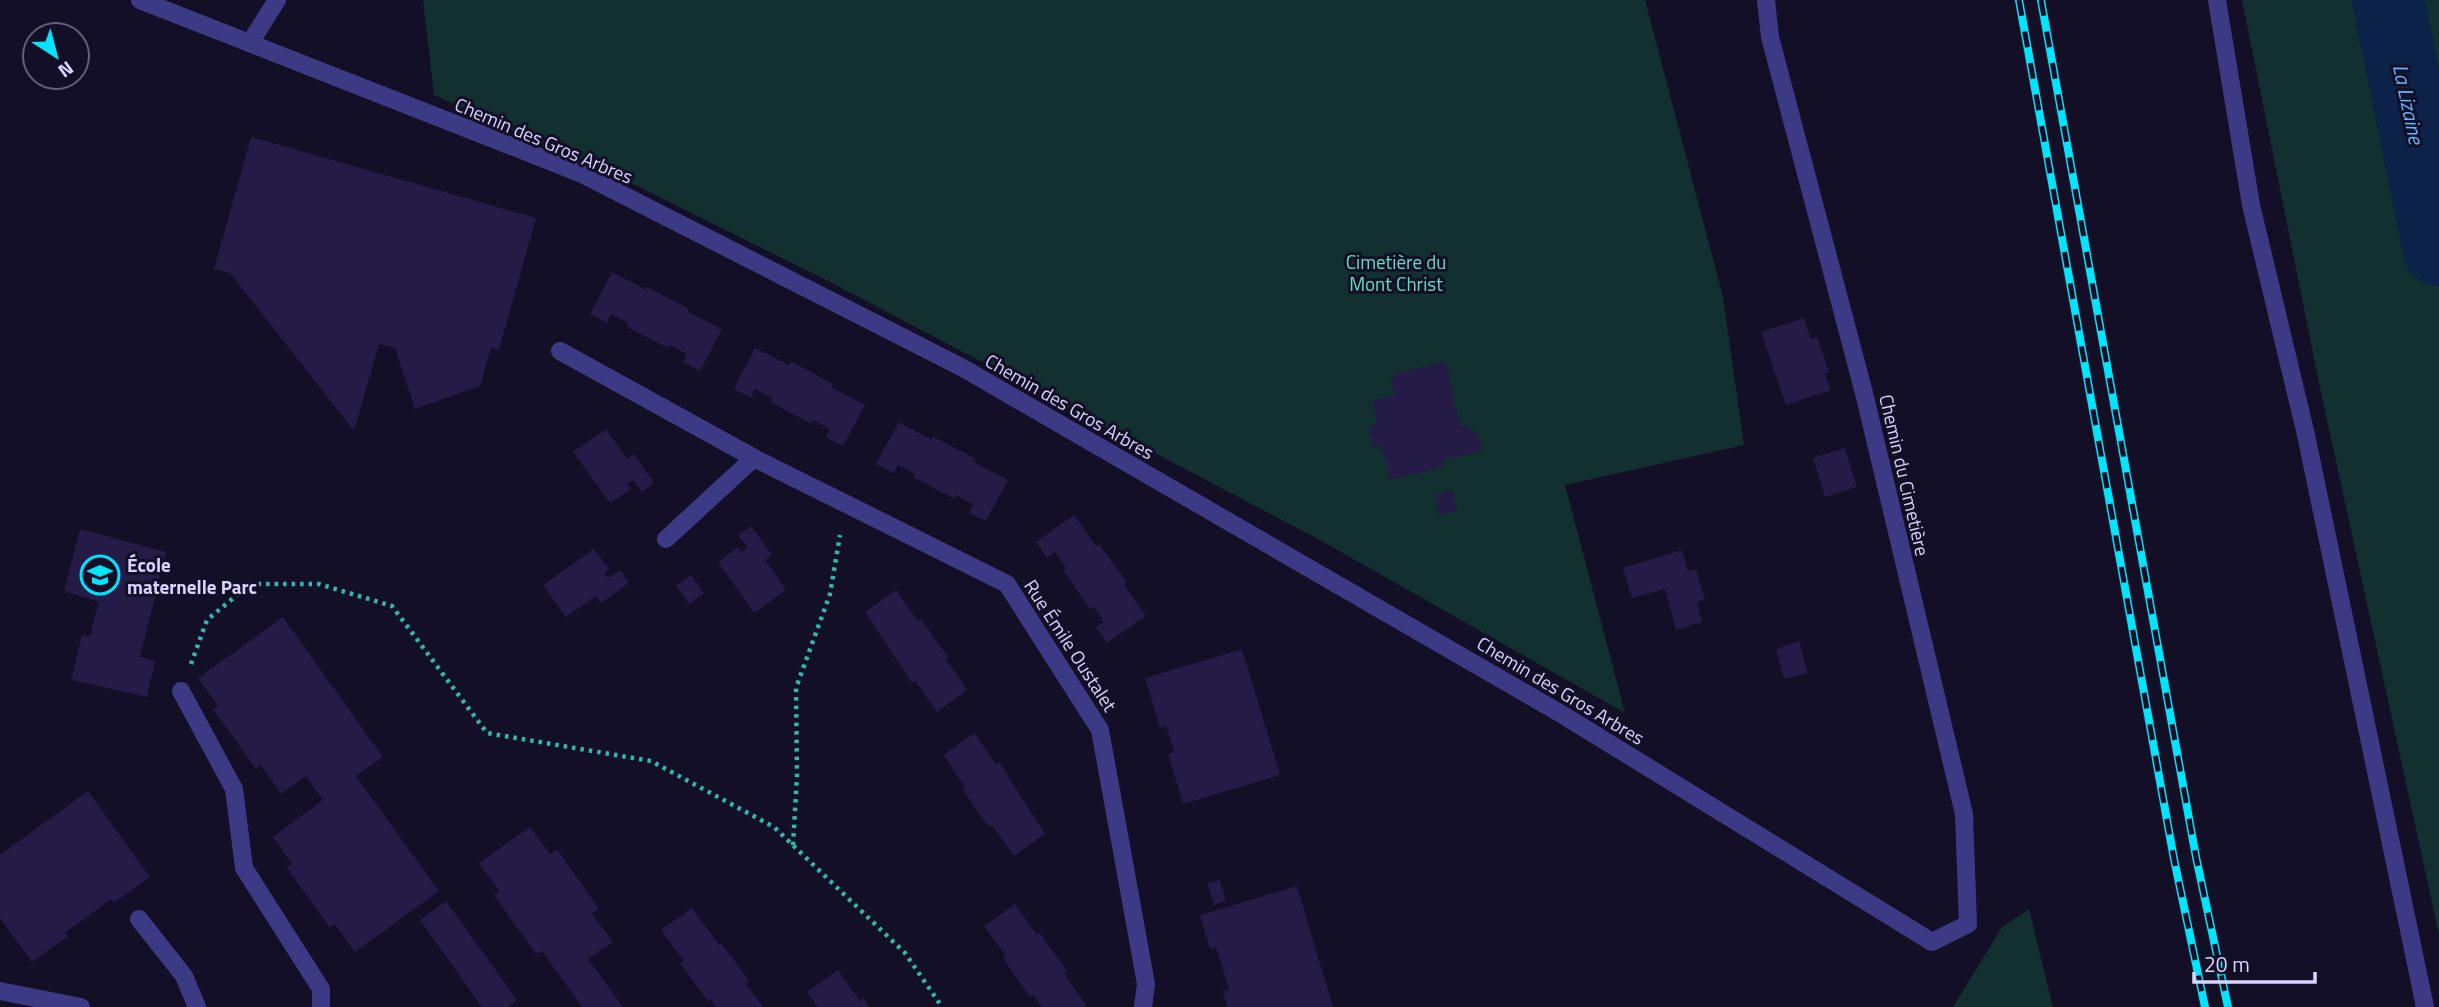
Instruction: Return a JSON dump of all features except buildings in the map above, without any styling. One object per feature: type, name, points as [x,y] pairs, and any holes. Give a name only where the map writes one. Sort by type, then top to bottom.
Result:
[{"type":"street","name":"Chemin des Gros Arbres","points":[[140,0],[580,173],[963,368],[1563,715],[1931,942]]},
{"type":"street","points":[[250,43],[277,0]]},
{"type":"street","name":"Chemin du Cimetière","points":[[1766,0],[1770,37],[1864,393],[1964,814],[1968,924],[1931,942]]},
{"type":"street","points":[[2217,0],[2251,205],[2306,435],[2425,1007]]},
{"type":"street","name":"Rue Émile Oustalet","points":[[561,351],[754,458],[1007,584],[1100,730],[1146,984],[1143,1007]]},
{"type":"street","points":[[666,539],[754,458]]},
{"type":"street","points":[[181,691],[234,789],[244,868],[321,989],[321,1007]]},
{"type":"street","points":[[138,919],[184,976],[197,1007]]},
{"type":"street","points":[[0,991],[81,1007]]},
{"type":"path","points":[[793,845],[797,776],[796,688],[830,594],[846,504]]},
{"type":"path","points":[[181,691],[207,620],[250,584],[319,584],[392,606],[487,733],[652,761],[774,827],[905,953],[942,1007]]},
{"type":"green space","name":"Cimetière du Mont Christ","points":[[423,0],[1645,0],[1723,297],[1744,445],[1565,485],[1625,713],[1318,539],[830,282],[609,172],[434,95]]},
{"type":"green space","points":[[2242,0],[2439,0],[2439,935],[2319,383]]},
{"type":"green space","points":[[2029,909],[2053,1007],[1953,1007],[2002,927]]},
{"type":"waterway","name":"La Lizaine","points":[[2388,0],[2439,250]]},
{"type":"railway","points":[[2019,0],[2174,859],[2205,1007]]},
{"type":"railway","points":[[2041,0],[2196,857],[2228,1007]]},
{"type":"place","name":"École maternelle Parc","points":[[100,575]]}]
